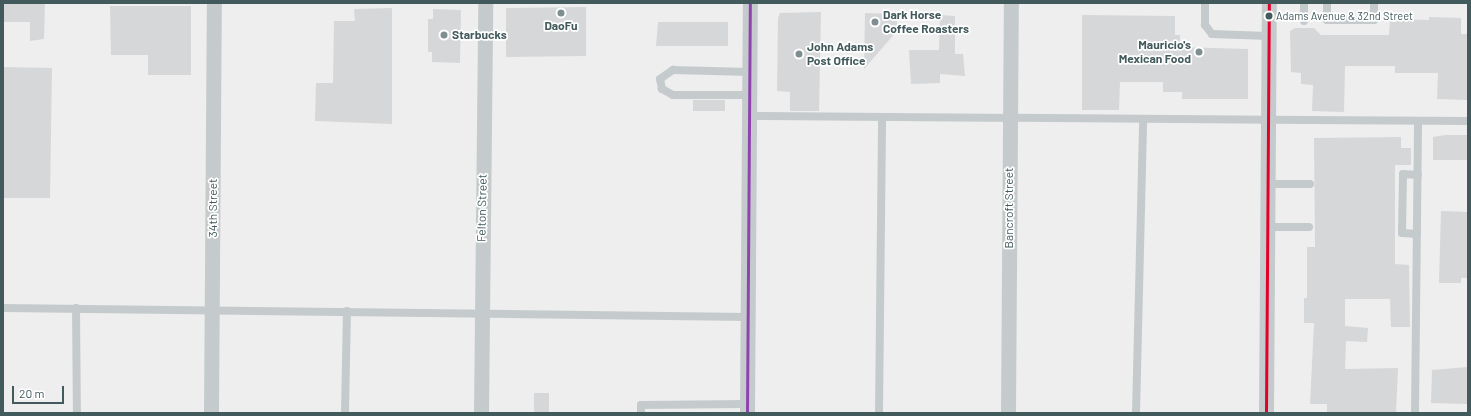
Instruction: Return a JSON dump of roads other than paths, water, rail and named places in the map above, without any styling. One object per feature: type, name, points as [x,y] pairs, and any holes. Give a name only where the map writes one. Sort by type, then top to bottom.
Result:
[{"type":"street","name":"34th Street","points":[[211,413],[214,3]]},
{"type":"street","name":"Felton Street","points":[[481,413],[485,3]]},
{"type":"street","points":[[747,408],[750,3]]},
{"type":"street","name":"Bancroft Street","points":[[1008,413],[1011,3]]},
{"type":"street","points":[[1266,413],[1269,3]]},
{"type":"lane","points":[[1205,3],[1205,25],[1212,34],[1268,36]]},
{"type":"lane","points":[[1304,3],[1304,21]]},
{"type":"lane","points":[[1326,3],[1327,20],[1374,20],[1374,3]]},
{"type":"lane","points":[[749,95],[673,95],[662,89],[660,79],[673,70],[750,72]]},
{"type":"lane","points":[[749,116],[1468,121]]},
{"type":"lane","points":[[878,413],[882,117]]},
{"type":"lane","points":[[1136,413],[1142,119]]},
{"type":"lane","points":[[1415,413],[1418,120]]},
{"type":"lane","points":[[1417,234],[1402,233],[1403,174],[1418,175]]},
{"type":"lane","points":[[1267,184],[1310,184]]},
{"type":"lane","points":[[1267,227],[1309,228]]},
{"type":"lane","points":[[3,308],[347,311],[610,317],[747,317]]},
{"type":"lane","points":[[76,308],[77,413]]},
{"type":"lane","points":[[345,413],[347,311]]},
{"type":"lane","points":[[641,413],[641,405],[747,408]]},
{"type":"place","name":"DaoFu","points":[[561,13]]},
{"type":"place","name":"Adams Avenue & 32nd Street","points":[[1269,16]]},
{"type":"place","name":"Dark Horse Coffee Roasters","points":[[875,22]]},
{"type":"place","name":"Starbucks","points":[[444,35]]},
{"type":"place","name":"Mauricio's Mexican Food","points":[[1199,52]]},
{"type":"place","name":"John Adams Post Office","points":[[799,54]]}]
